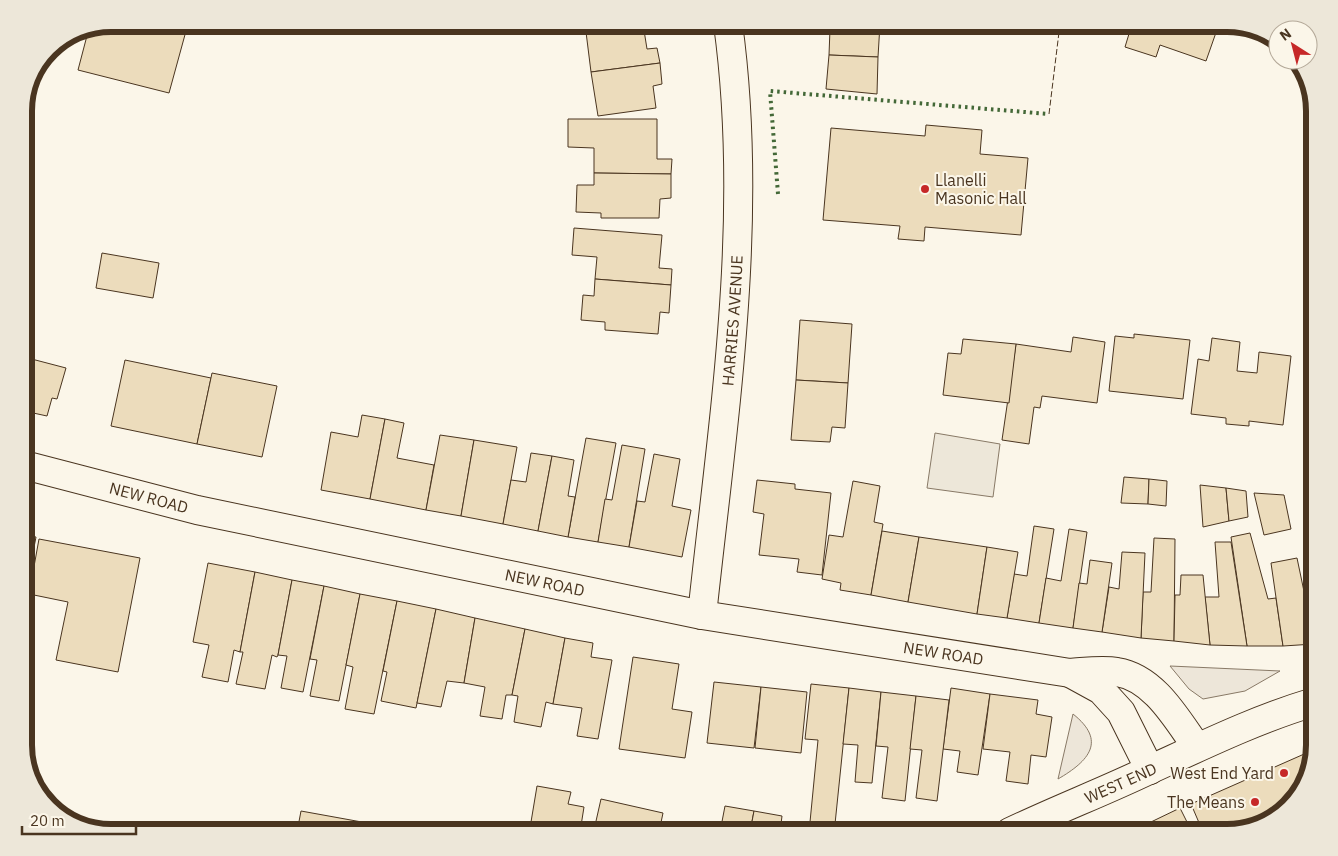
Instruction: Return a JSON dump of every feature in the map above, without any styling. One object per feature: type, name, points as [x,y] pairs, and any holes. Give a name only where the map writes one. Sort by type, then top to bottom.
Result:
[{"type":"main road","name":"HARRIES AVENUE","points":[[702,615],[729,363],[737,256],[738,132],[729,32]]},
{"type":"main road","name":"NEW ROAD","points":[[33,467],[197,510],[702,615],[1070,673],[1117,672],[1146,685],[1164,701],[1196,746]]},
{"type":"main road","name":"NEW ROAD","points":[[1070,673],[1100,690],[1121,712],[1150,770]]},
{"type":"main road","name":"WEST END","points":[[1037,824],[1196,746],[1280,712],[1306,704]]},
{"type":"shaded area","points":[[935,433],[1000,444],[993,497],[927,488]]},
{"type":"shaded area","points":[[1170,666],[1280,671],[1245,691],[1203,699],[1189,689]]},
{"type":"shaded area","points":[[1073,714],[1089,733],[1090,750],[1078,765],[1058,779]]},
{"type":"building","points":[[112,32],[186,32],[169,93],[78,70],[87,37]]},
{"type":"building","points":[[586,32],[644,32],[647,49],[657,48],[660,63],[591,72]]},
{"type":"building","points":[[830,32],[880,32],[878,57],[829,55]]},
{"type":"building","points":[[1130,32],[1216,32],[1206,61],[1160,45],[1156,57],[1125,47]]},
{"type":"building","points":[[829,55],[878,57],[877,94],[826,89]]},
{"type":"building","points":[[660,63],[662,84],[653,86],[656,108],[598,116],[591,72]]},
{"type":"building","points":[[568,119],[657,119],[657,159],[672,159],[671,174],[594,173],[594,148],[568,147]]},
{"type":"building","name":"Llanelli Masonic Hall","points":[[926,125],[982,130],[980,154],[1028,158],[1021,235],[925,227],[924,241],[898,239],[900,226],[823,220],[831,128],[925,136]]},
{"type":"building","points":[[594,173],[671,174],[671,198],[660,199],[659,218],[601,218],[601,213],[576,212],[577,185],[594,185]]},
{"type":"building","points":[[574,228],[662,235],[659,268],[672,269],[671,285],[595,279],[597,257],[572,255]]},
{"type":"building","points":[[102,253],[159,263],[153,298],[96,288]]},
{"type":"building","points":[[595,279],[671,285],[669,313],[660,312],[658,334],[605,330],[605,322],[581,320],[583,295],[594,296]]},
{"type":"building","points":[[800,320],[852,324],[848,383],[796,380]]},
{"type":"building","points":[[1134,334],[1190,340],[1183,399],[1109,391],[1115,336],[1134,338]]},
{"type":"building","points":[[1073,337],[1105,342],[1097,403],[1042,396],[1040,408],[1034,407],[1029,444],[1002,440],[1016,344],[1071,352]]},
{"type":"building","points":[[1212,338],[1240,342],[1237,371],[1257,373],[1259,352],[1291,356],[1283,425],[1249,421],[1249,426],[1226,424],[1226,418],[1191,414],[1198,359],[1209,361]]},
{"type":"building","points":[[963,339],[1016,344],[1009,403],[943,395],[948,353],[961,354]]},
{"type":"building","points":[[33,359],[66,368],[57,399],[52,398],[47,416],[33,413]]},
{"type":"building","points":[[125,360],[211,378],[197,444],[111,426]]},
{"type":"building","points":[[212,373],[277,386],[262,457],[197,444]]},
{"type":"building","points":[[796,380],[848,383],[845,428],[832,427],[830,442],[791,440]]},
{"type":"building","points":[[362,415],[385,419],[370,499],[321,490],[331,432],[358,437]]},
{"type":"building","points":[[385,419],[404,423],[397,458],[434,465],[426,510],[370,499]]},
{"type":"building","points":[[440,435],[474,440],[461,516],[426,510]]},
{"type":"building","points":[[586,438],[616,443],[598,542],[568,537]]},
{"type":"building","points":[[474,440],[517,447],[503,524],[461,516]]},
{"type":"building","points":[[622,445],[645,449],[629,547],[598,542],[605,499],[612,500]]},
{"type":"building","points":[[531,453],[552,456],[538,531],[503,524],[511,480],[526,482]]},
{"type":"building","points":[[654,454],[680,459],[672,506],[691,510],[682,557],[629,547],[637,501],[645,502]]},
{"type":"building","points":[[552,456],[574,460],[568,496],[575,497],[568,537],[538,531]]},
{"type":"building","points":[[1124,477],[1149,479],[1148,504],[1121,503]]},
{"type":"building","points":[[1149,479],[1167,481],[1166,506],[1148,504]]},
{"type":"building","points":[[757,480],[795,484],[795,489],[831,493],[822,575],[797,572],[799,559],[759,555],[764,514],[753,512]]},
{"type":"building","points":[[853,481],[880,486],[874,522],[883,524],[871,595],[840,590],[841,583],[822,579],[829,535],[843,537]]},
{"type":"building","points":[[1200,485],[1226,488],[1229,521],[1203,527]]},
{"type":"building","points":[[1226,488],[1246,491],[1248,517],[1229,521]]},
{"type":"building","points":[[1254,493],[1284,495],[1291,529],[1264,535]]},
{"type":"building","points":[[1034,526],[1054,529],[1039,623],[1007,618],[1014,574],[1027,576]]},
{"type":"building","points":[[1069,529],[1087,532],[1073,628],[1039,623],[1046,578],[1061,581]]},
{"type":"building","points":[[882,531],[919,537],[908,602],[871,595]]},
{"type":"building","points":[[1250,533],[1268,599],[1276,598],[1283,646],[1247,646],[1231,537]]},
{"type":"building","points":[[33,536],[36,537],[33,552]]},
{"type":"building","points":[[919,537],[987,547],[977,614],[908,602]]},
{"type":"building","points":[[1154,538],[1175,539],[1174,641],[1141,638],[1143,592],[1151,592]]},
{"type":"building","points":[[39,539],[140,558],[118,672],[56,660],[68,602],[33,595],[33,572]]},
{"type":"building","points":[[1215,542],[1231,542],[1247,646],[1210,645],[1205,597],[1219,597]]},
{"type":"building","points":[[987,547],[1018,552],[1007,618],[977,614]]},
{"type":"building","points":[[1122,552],[1145,553],[1141,638],[1102,632],[1109,587],[1119,589]]},
{"type":"building","points":[[1297,558],[1306,601],[1306,645],[1283,646],[1271,563]]},
{"type":"building","points":[[1090,560],[1112,563],[1102,632],[1073,628],[1079,583],[1087,584]]},
{"type":"building","points":[[208,563],[255,572],[240,652],[234,650],[228,682],[202,677],[209,645],[193,642]]},
{"type":"building","points":[[255,572],[292,580],[278,655],[277,657],[272,655],[265,689],[236,684],[243,652],[240,652]]},
{"type":"building","points":[[1181,575],[1203,575],[1210,645],[1174,641],[1175,595],[1180,595]]},
{"type":"building","points":[[292,580],[324,586],[303,692],[281,688],[287,656],[278,655]]},
{"type":"building","points":[[324,586],[360,594],[339,701],[310,696],[317,660],[310,659]]},
{"type":"building","points":[[360,594],[397,601],[374,714],[345,709],[353,667],[346,665]]},
{"type":"building","points":[[397,601],[436,609],[416,708],[381,701],[387,672],[383,671]]},
{"type":"building","points":[[436,609],[475,618],[464,683],[447,681],[441,707],[417,703]]},
{"type":"building","points":[[475,618],[525,629],[512,695],[506,695],[502,719],[480,716],[485,687],[464,683]]},
{"type":"building","points":[[525,629],[565,638],[553,704],[546,702],[541,727],[514,722],[518,696],[512,695]]},
{"type":"building","points":[[565,638],[593,643],[591,657],[612,660],[598,739],[577,736],[582,708],[553,704]]},
{"type":"building","points":[[633,657],[679,664],[672,709],[692,712],[685,758],[619,749]]},
{"type":"building","points":[[714,682],[761,687],[754,748],[707,743]]},
{"type":"building","points":[[811,684],[849,688],[835,824],[810,822],[818,740],[805,739]]},
{"type":"building","points":[[761,687],[807,692],[801,753],[755,748]]},
{"type":"building","points":[[849,688],[881,692],[872,783],[855,782],[858,745],[843,744]]},
{"type":"building","points":[[951,688],[990,694],[978,775],[957,772],[960,751],[943,749]]},
{"type":"building","points":[[881,692],[916,696],[905,801],[882,798],[888,747],[876,746]]},
{"type":"building","points":[[990,694],[1038,700],[1036,714],[1052,717],[1046,757],[1031,755],[1028,784],[1006,781],[1010,752],[983,749]]},
{"type":"building","points":[[916,696],[949,700],[937,801],[916,798],[922,750],[910,749]]},
{"type":"building","name":"West End Yard","points":[[1305,754],[1297,779],[1286,797],[1266,813],[1257,817],[1237,823],[1200,824],[1191,804]]},
{"type":"building","points":[[537,786],[571,792],[568,804],[584,807],[581,824],[531,824]]},
{"type":"building","points":[[601,799],[663,813],[661,824],[595,824]]},
{"type":"building","points":[[725,806],[754,811],[752,824],[722,824]]},
{"type":"building","points":[[1180,808],[1188,824],[1154,824],[1153,821]]},
{"type":"building","points":[[301,811],[373,824],[299,824]]},
{"type":"building","points":[[754,811],[782,816],[781,824],[752,824]]},
{"type":"hedge","points":[[778,194],[770,91],[1049,114]]},
{"type":"fence","points":[[1049,114],[1059,32]]},
{"type":"place","name":"Llanelli Masonic Hall","points":[[925,189]]},
{"type":"place","name":"West End Yard","points":[[1284,773]]},
{"type":"place","name":"The Means","points":[[1255,802]]}]
